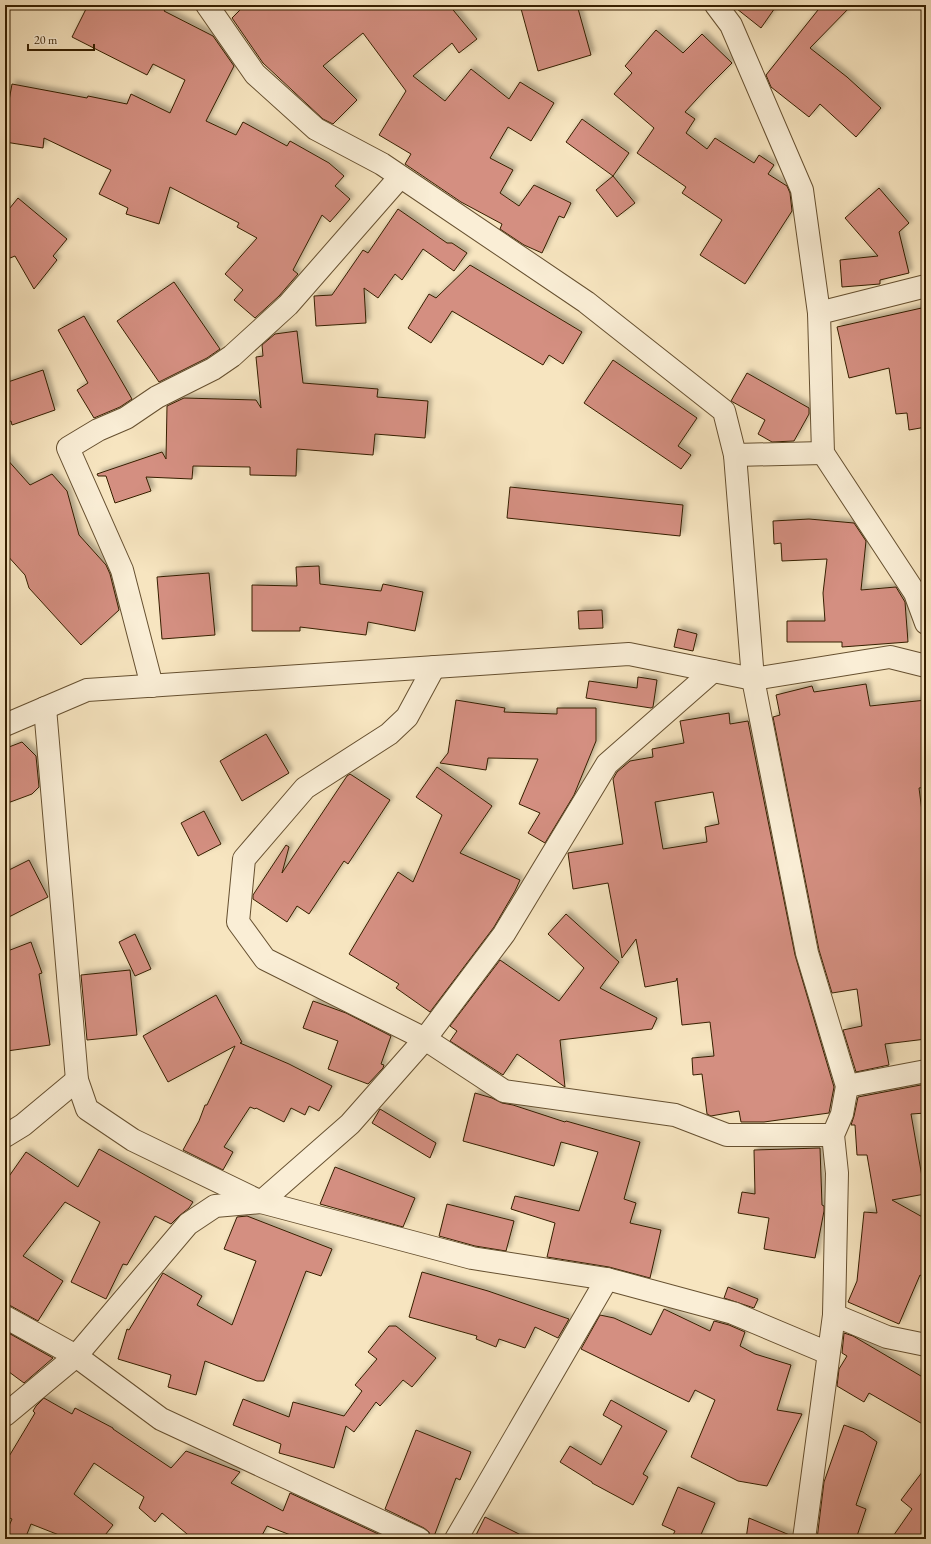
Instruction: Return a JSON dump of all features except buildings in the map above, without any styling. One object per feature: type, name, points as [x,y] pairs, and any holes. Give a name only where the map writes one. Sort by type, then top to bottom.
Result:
[{"type":"street","points":[[206,5],[255,74],[316,129],[382,164],[586,302],[724,411],[735,455],[753,679],[807,953],[847,1086],[842,1114],[833,1135],[837,1173],[834,1315],[804,1539]]},
{"type":"street","points":[[716,5],[731,25],[802,190],[819,314],[823,453],[915,593],[926,623]]},
{"type":"street","points":[[152,686],[122,570],[68,448],[98,430],[126,418],[157,397],[213,370],[232,356],[288,305],[400,177]]},
{"type":"street","points":[[819,314],[926,286]]},
{"type":"street","points":[[735,455],[823,453]]},
{"type":"street","points":[[5,725],[87,690],[629,654],[753,679],[890,657],[926,666]]},
{"type":"street","points":[[434,667],[407,717],[389,734],[305,788],[244,859],[238,922],[265,959],[425,1039],[504,1091],[675,1115],[727,1135],[833,1135]]},
{"type":"street","points":[[5,1415],[76,1356],[188,1224],[215,1206],[262,1202],[350,1124],[425,1039],[504,934],[607,764],[713,671]]},
{"type":"street","points":[[45,708],[77,1080],[87,1109],[133,1140],[262,1202],[472,1258],[607,1279],[733,1313],[828,1354]]},
{"type":"street","points":[[847,1086],[926,1071]]},
{"type":"street","points":[[5,1136],[23,1125],[77,1080]]},
{"type":"street","points":[[456,1539],[607,1279]]},
{"type":"street","points":[[834,1315],[887,1337],[926,1344]]},
{"type":"street","points":[[5,1317],[76,1356],[161,1419],[419,1539]]}]
